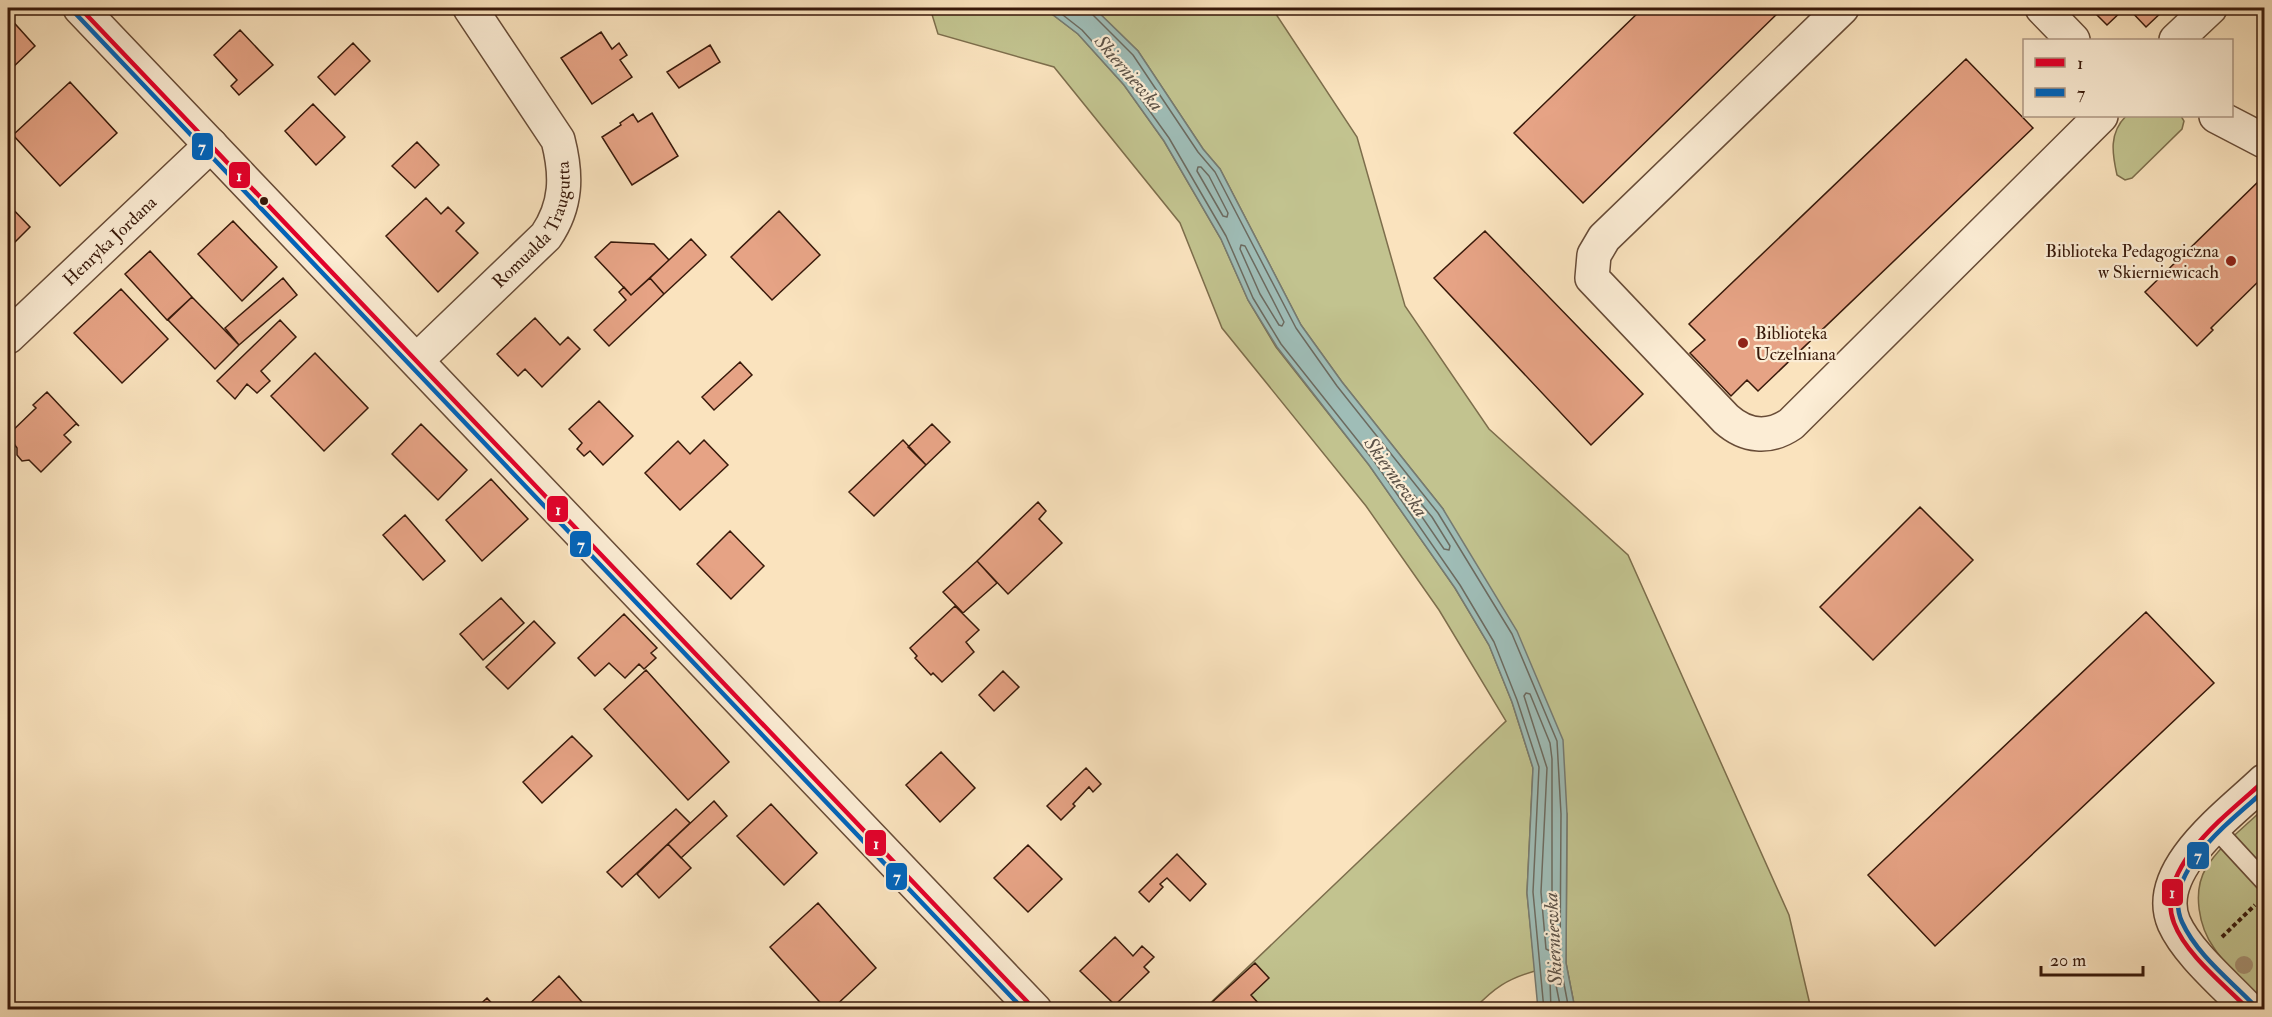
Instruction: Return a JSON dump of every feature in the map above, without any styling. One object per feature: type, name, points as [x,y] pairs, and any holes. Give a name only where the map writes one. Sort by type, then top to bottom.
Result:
[{"type":"street","points":[[80,8],[1035,1010]]},
{"type":"street","name":"Romualda Traugutta","points":[[417,360],[546,236],[557,220],[564,184],[563,161],[558,140],[470,8]]},
{"type":"street","points":[[1842,8],[1604,238],[1594,255],[1592,278],[1726,419],[1743,432],[1770,434],[1791,424],[2099,117]]},
{"type":"street","points":[[2042,8],[2072,39]]},
{"type":"street","points":[[2177,39],[2210,8]]},
{"type":"street","points":[[2218,117],[2265,141]]},
{"type":"street","name":"Henryka Jordana","points":[[8,337],[211,145]]},
{"type":"street","points":[[2249,1010],[2184,940],[2172,914],[2172,886],[2177,872],[2190,853],[2265,781]]},
{"type":"lane","points":[[2215,828],[2265,881]]},
{"type":"green space","points":[[930,8],[1044,8],[1078,34],[1124,85],[1164,141],[1221,239],[1248,300],[1276,347],[1369,465],[1455,588],[1489,645],[1512,702],[1533,768],[1527,893],[1535,971],[1516,977],[1502,985],[1474,1009],[1204,1009],[1506,721],[1439,610],[1366,506],[1222,328],[1180,223],[1054,67],[938,34]]},
{"type":"green space","points":[[1094,8],[1272,8],[1357,137],[1405,306],[1489,429],[1628,555],[1789,915],[1811,1009],[1575,1009],[1566,963],[1567,814],[1443,509],[1342,382],[1301,325],[1220,169],[1203,149],[1138,51]]},
{"type":"green space","points":[[2125,117],[2182,117],[2184,121],[2182,129],[2132,178],[2125,180],[2117,175],[2114,159],[2114,136]]},
{"type":"green space","points":[[2264,808],[2264,1003],[2214,948],[2204,930],[2198,898],[2206,868],[2225,844]]},
{"type":"water","name":"Skierniewka","points":[[1044,8],[1094,8],[1138,51],[1203,149],[1220,169],[1301,325],[1342,382],[1443,509],[1517,631],[1563,740],[1567,814],[1566,963],[1575,1009],[1538,1009],[1527,893],[1533,768],[1512,702],[1489,645],[1455,588],[1369,465],[1277,347],[1248,300],[1221,239],[1164,141],[1124,85],[1078,34]]},
{"type":"building","points":[[1643,8],[1783,8],[1583,203],[1514,133]]},
{"type":"building","points":[[2090,8],[2125,8],[2107,25]]},
{"type":"building","points":[[2128,8],[2166,8],[2146,27]]},
{"type":"building","points":[[8,16],[35,46],[8,72]]},
{"type":"building","points":[[240,30],[273,65],[239,95],[231,86],[237,80],[214,55]]},
{"type":"building","points":[[601,32],[612,49],[619,43],[627,55],[620,60],[632,77],[592,104],[561,58]]},
{"type":"building","points":[[353,43],[370,61],[335,95],[318,77]]},
{"type":"building","points":[[710,45],[720,62],[679,88],[667,72]]},
{"type":"building","points":[[1966,59],[2033,128],[1758,391],[1747,380],[1731,396],[1690,353],[1705,340],[1689,324]]},
{"type":"building","points":[[70,82],[117,133],[60,186],[13,135]]},
{"type":"building","points":[[313,104],[345,137],[316,165],[285,131]]},
{"type":"building","points":[[652,113],[678,156],[632,185],[602,137],[633,114],[638,122]]},
{"type":"building","points":[[417,142],[439,165],[415,188],[392,166]]},
{"type":"building","points":[[2263,177],[2264,276],[2211,328],[2213,330],[2197,346],[2145,292]]},
{"type":"building","points":[[426,198],[441,214],[448,207],[464,223],[456,231],[478,253],[438,292],[386,236]]},
{"type":"building","points":[[8,204],[30,227],[8,249]]},
{"type":"building","points":[[779,211],[820,255],[772,300],[731,257]]},
{"type":"building","points":[[233,221],[277,267],[242,301],[198,254]]},
{"type":"building","points":[[1485,231],[1643,394],[1591,445],[1434,278]]},
{"type":"building","points":[[691,239],[706,255],[664,294],[650,278]]},
{"type":"building","points":[[611,242],[654,244],[669,260],[631,295],[595,257]]},
{"type":"building","points":[[150,251],[192,297],[167,320],[125,274]]},
{"type":"building","points":[[283,278],[297,295],[239,345],[225,328]]},
{"type":"building","points":[[650,278],[664,294],[609,346],[594,330],[626,300],[619,292],[624,287],[631,295]]},
{"type":"building","points":[[121,289],[168,339],[122,383],[74,333]]},
{"type":"building","points":[[192,297],[239,345],[215,369],[168,320]]},
{"type":"building","points":[[535,318],[560,345],[568,337],[580,349],[542,387],[525,369],[518,376],[497,354]]},
{"type":"building","points":[[280,320],[296,337],[261,371],[270,381],[257,393],[247,384],[235,399],[217,381]]},
{"type":"building","points":[[315,353],[368,408],[324,451],[271,396]]},
{"type":"building","points":[[740,362],[752,375],[714,410],[702,397]]},
{"type":"building","points":[[47,392],[79,426],[76,424],[64,435],[71,442],[41,472],[29,460],[22,461],[8,435],[36,408],[33,405]]},
{"type":"building","points":[[599,401],[633,436],[603,465],[590,451],[584,456],[577,449],[582,443],[569,429]]},
{"type":"building","points":[[421,424],[467,470],[438,500],[392,454]]},
{"type":"building","points":[[932,424],[950,442],[926,465],[908,447]]},
{"type":"building","points":[[704,440],[728,465],[680,510],[645,473],[678,441],[690,454]]},
{"type":"building","points":[[903,440],[926,465],[874,516],[849,492]]},
{"type":"building","points":[[491,479],[528,519],[482,561],[446,520]]},
{"type":"building","points":[[1038,502],[1046,511],[1039,519],[1062,543],[1008,594],[977,561]]},
{"type":"building","points":[[1920,507],[1973,560],[1873,660],[1820,607]]},
{"type":"building","points":[[405,515],[445,561],[423,580],[383,535]]},
{"type":"building","points":[[730,531],[764,566],[731,599],[697,564]]},
{"type":"building","points":[[977,561],[997,583],[963,613],[943,592]]},
{"type":"building","points":[[501,598],[524,623],[483,660],[460,634]]},
{"type":"building","points":[[955,606],[979,630],[966,642],[974,652],[942,682],[933,673],[931,675],[915,658],[917,656],[910,648]]},
{"type":"building","points":[[2146,612],[2214,683],[1935,946],[1868,875]]},
{"type":"building","points":[[624,614],[657,648],[651,653],[656,658],[644,669],[639,664],[625,678],[609,663],[595,676],[578,658]]},
{"type":"building","points":[[534,621],[555,643],[508,689],[486,667]]},
{"type":"building","points":[[646,670],[729,762],[688,800],[604,709]]},
{"type":"building","points":[[1003,671],[1019,687],[994,711],[979,695]]},
{"type":"building","points":[[572,736],[592,756],[542,803],[523,782]]},
{"type":"building","points":[[941,752],[975,788],[940,822],[906,785]]},
{"type":"building","points":[[1086,768],[1101,784],[1093,792],[1089,787],[1061,820],[1047,806]]},
{"type":"building","points":[[714,801],[727,816],[681,858],[668,844]]},
{"type":"building","points":[[771,804],[817,853],[784,885],[737,836]]},
{"type":"building","points":[[676,809],[690,823],[622,887],[607,872]]},
{"type":"building","points":[[668,844],[691,868],[659,898],[637,874]]},
{"type":"building","points":[[1028,845],[1062,879],[1028,912],[994,878]]},
{"type":"building","points":[[1177,854],[1206,884],[1190,901],[1167,878],[1160,884],[1163,887],[1149,902],[1139,892]]},
{"type":"building","points":[[818,903],[876,968],[831,1010],[827,1010],[770,947]]},
{"type":"building","points":[[1115,937],[1133,956],[1142,946],[1154,957],[1144,967],[1149,972],[1115,1005],[1080,971]]},
{"type":"building","points":[[1255,963],[1269,978],[1251,995],[1260,1005],[1256,1010],[1240,1010],[1238,1007],[1235,1010],[1215,1010],[1210,1004]]},
{"type":"building","points":[[559,976],[589,1010],[523,1010]]},
{"type":"building","points":[[487,998],[498,1010],[474,1010]]},
{"type":"transit line","name":"1","points":[[80,8],[1035,1010]]},
{"type":"transit line","name":"7","points":[[75,13],[1024,1010]]},
{"type":"transit line","name":"1","points":[[2249,1010],[2187,947],[2174,923],[2170,902],[2174,882],[2184,862],[2198,843],[2264,781]]},
{"type":"transit line","name":"7","points":[[2254,1005],[2196,945],[2182,922],[2178,903],[2181,885],[2190,866],[2203,849],[2235,816],[2264,791]]},
{"type":"place","name":"Biblioteka Pedagogiczna w Skierniewicach","points":[[2231,261]]},
{"type":"place","name":"Biblioteka Uczelniana","points":[[1743,343]]}]
